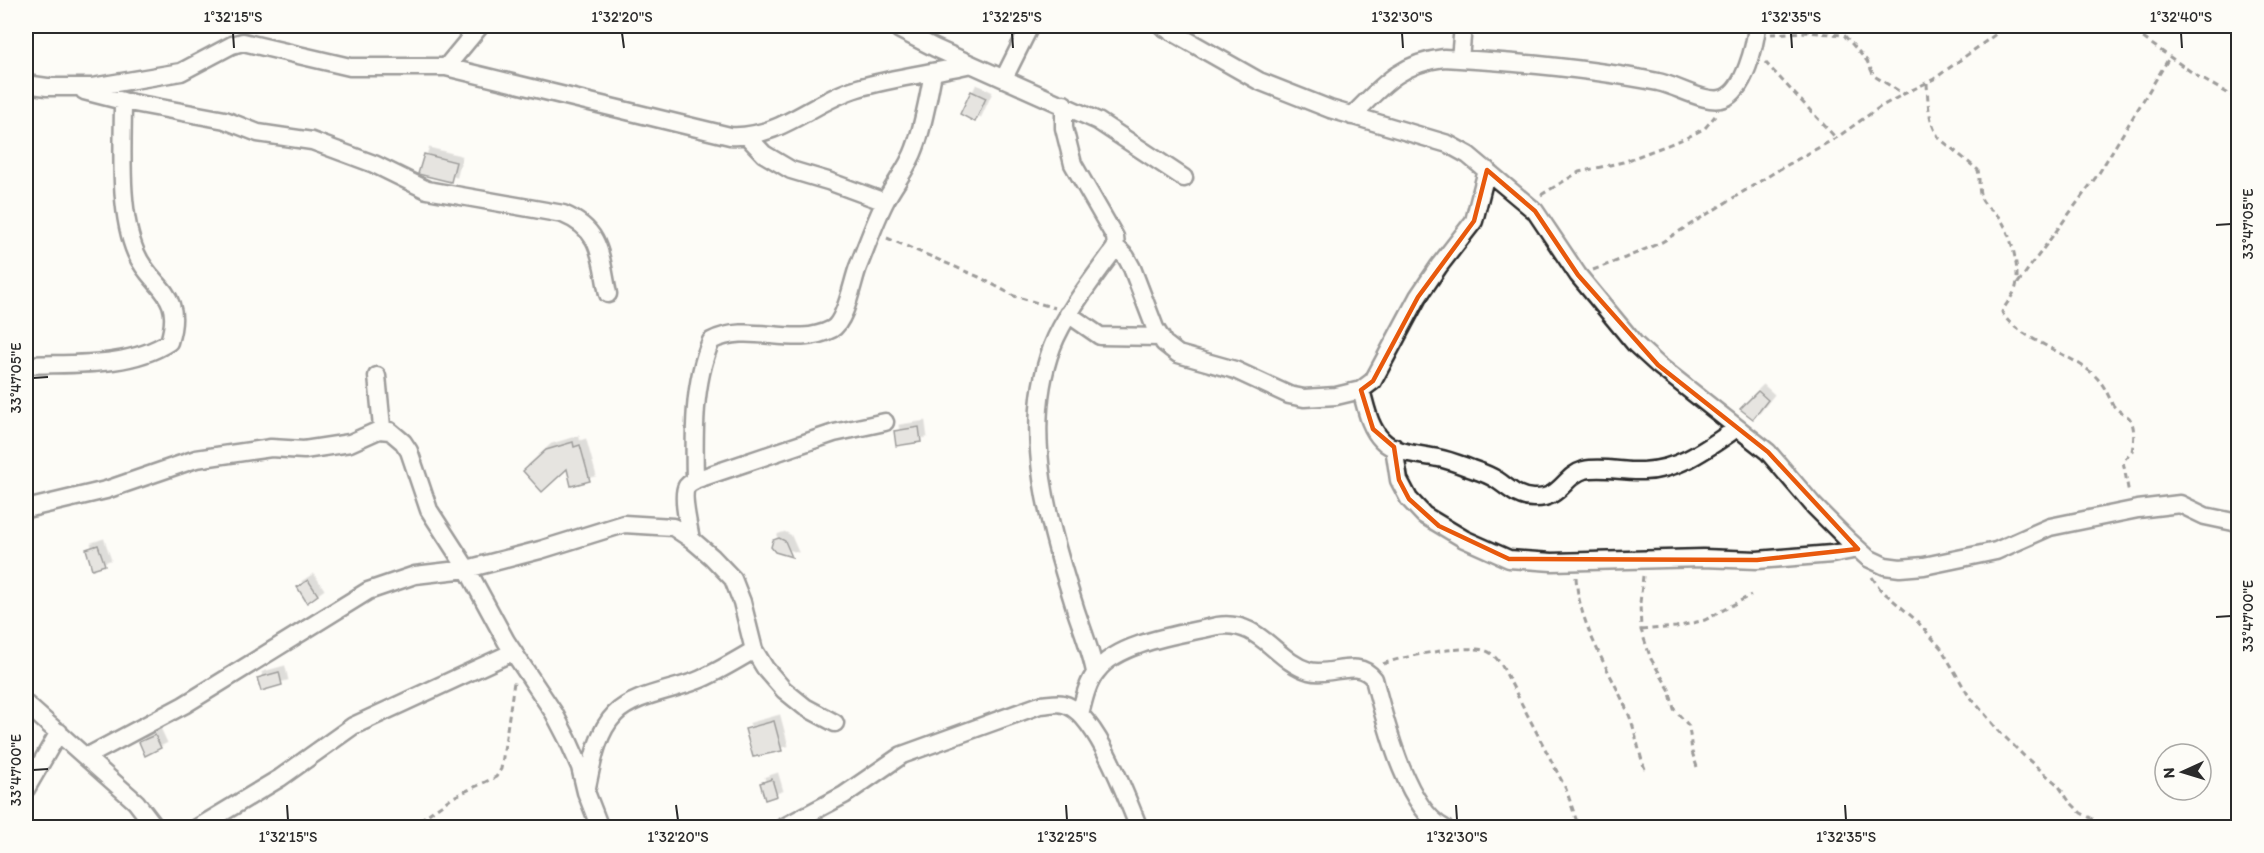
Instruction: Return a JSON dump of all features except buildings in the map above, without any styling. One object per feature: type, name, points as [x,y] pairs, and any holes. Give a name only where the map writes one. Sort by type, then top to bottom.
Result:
[{"type":"street","points":[[446,67],[480,26]]},
{"type":"street","points":[[896,26],[925,43],[1098,121],[1184,178]]},
{"type":"street","points":[[1004,78],[1030,26]]},
{"type":"street","points":[[1162,26],[1259,81],[1330,110],[1448,144],[1468,154],[1535,212],[1578,275],[1635,344],[1768,452],[1815,506],[1863,554],[1885,566],[1900,568],[1924,566],[1996,551],[2050,527],[2138,509],[2180,504],[2205,516],[2238,523]]},
{"type":"street","points":[[1460,59],[1463,26]]},
{"type":"street","points":[[1352,116],[1390,78],[1407,67],[1430,60],[1460,59],[1526,64],[1640,78],[1666,83],[1708,99],[1724,99],[1735,91],[1745,72],[1756,36]]},
{"type":"street","points":[[26,84],[47,87],[92,87],[181,72],[232,45],[243,42],[350,67],[446,67],[730,136],[748,137],[773,129],[857,88],[971,64]]},
{"type":"street","points":[[695,480],[695,428],[698,394],[702,368],[711,341],[730,333],[767,333],[787,337],[816,335],[834,328],[841,320],[858,267],[885,202],[914,151],[926,112],[933,73]]},
{"type":"street","points":[[70,87],[123,101],[225,120],[258,133],[312,141],[374,164],[427,189],[563,214],[579,220],[590,230],[598,249],[608,294]]},
{"type":"street","points":[[26,365],[115,360],[156,351],[170,342],[174,317],[170,301],[164,289],[136,254],[128,225],[123,171],[123,101]]},
{"type":"street","points":[[1064,104],[1064,128],[1073,164],[1106,219],[1116,247],[1126,257],[1132,268],[1152,321],[1161,337],[1178,354],[1235,370],[1289,395],[1304,398],[1336,396],[1361,390],[1373,381],[1418,297],[1474,221],[1487,170]]},
{"type":"street","points":[[748,137],[765,154],[791,170],[885,202]]},
{"type":"street","points":[[1095,672],[1091,651],[1081,626],[1055,538],[1040,464],[1038,417],[1041,388],[1052,347],[1068,314],[1116,247]]},
{"type":"street","points":[[1068,314],[1100,336],[1161,337]]},
{"type":"street","points":[[377,376],[382,427],[385,430]]},
{"type":"street","points":[[1361,390],[1373,429],[1383,442],[1420,456],[1449,461],[1477,470],[1497,480],[1509,490],[1532,498],[1546,497],[1561,489],[1581,471],[1644,471],[1676,465],[1696,455],[1737,428]]},
{"type":"street","points":[[691,539],[686,492],[687,486],[695,480],[834,433],[885,422]]},
{"type":"street","points":[[26,509],[106,490],[196,459],[271,448],[304,450],[350,443],[379,430],[390,431],[403,442],[409,451],[429,510],[467,569],[516,655],[554,713],[580,767],[586,792],[600,828]]},
{"type":"street","points":[[1394,447],[1399,480],[1409,500],[1424,515],[1439,526],[1487,551],[1509,558],[1552,562],[1757,560],[1863,554]]},
{"type":"street","points":[[86,757],[184,705],[368,591],[415,575],[467,569],[540,550],[624,524],[673,528],[691,539],[733,579],[742,602],[754,650],[765,668],[784,690],[806,707],[835,723]]},
{"type":"street","points":[[1080,714],[1095,672],[1116,654],[1175,636],[1230,624],[1249,629],[1298,665],[1311,671],[1359,669],[1368,671],[1374,680],[1407,781],[1428,816],[1444,828]]},
{"type":"street","points":[[586,792],[598,743],[615,713],[630,703],[702,679],[754,650]]},
{"type":"street","points":[[197,828],[280,778],[353,726],[516,655]]},
{"type":"street","points":[[26,704],[136,802],[156,828]]},
{"type":"street","points":[[782,828],[843,795],[902,755],[1040,705],[1064,704],[1080,714],[1096,732],[1139,828]]},
{"type":"street","points":[[26,789],[59,732]]},
{"type":"path","points":[[1578,275],[1662,242],[1780,169],[1836,138],[1880,107],[1927,83],[2007,26]]},
{"type":"path","points":[[2126,26],[2206,82],[2238,99]]},
{"type":"path","points":[[1756,36],[1805,32],[1844,35],[1867,61],[1874,76],[1904,94]]},
{"type":"path","points":[[1756,36],[1836,138]]},
{"type":"path","points":[[2138,509],[2127,488],[2123,461],[2132,451],[2133,424],[2130,418],[2118,410],[2096,377],[2087,369],[2018,329],[2007,320],[2002,312],[2016,284],[2104,165],[2169,57]]},
{"type":"path","points":[[1927,83],[1931,122],[1939,138],[1978,170],[1981,197],[2003,223],[2015,267],[2016,284]]},
{"type":"path","points":[[1524,202],[1550,191],[1579,172],[1651,153],[1705,128],[1719,112],[1724,99]]},
{"type":"path","points":[[875,226],[893,242],[979,277],[1014,296],[1068,314]]},
{"type":"path","points":[[1863,554],[1875,583],[1916,620],[1941,648],[1967,693],[1999,731],[2058,786],[2081,813],[2120,828]]},
{"type":"path","points":[[1645,560],[1640,603],[1641,630],[1651,659],[1669,689],[1674,708],[1689,726],[1692,752],[1697,767]]},
{"type":"path","points":[[1575,562],[1576,585],[1584,616],[1593,641],[1629,716],[1645,769]]},
{"type":"path","points":[[1641,630],[1676,627],[1705,620],[1751,595]]},
{"type":"path","points":[[1368,671],[1418,654],[1465,649],[1483,649],[1494,654],[1566,789],[1579,828]]},
{"type":"path","points":[[420,820],[451,798],[496,777],[501,769],[514,693],[516,655]]},
{"type":"highlighted area","points":[[1487,170],[1535,211],[1578,275],[1658,365],[1768,452],[1858,549],[1757,560],[1509,559],[1439,526],[1409,499],[1399,480],[1394,447],[1373,429],[1361,390],[1373,381],[1418,297],[1474,221]]}]
